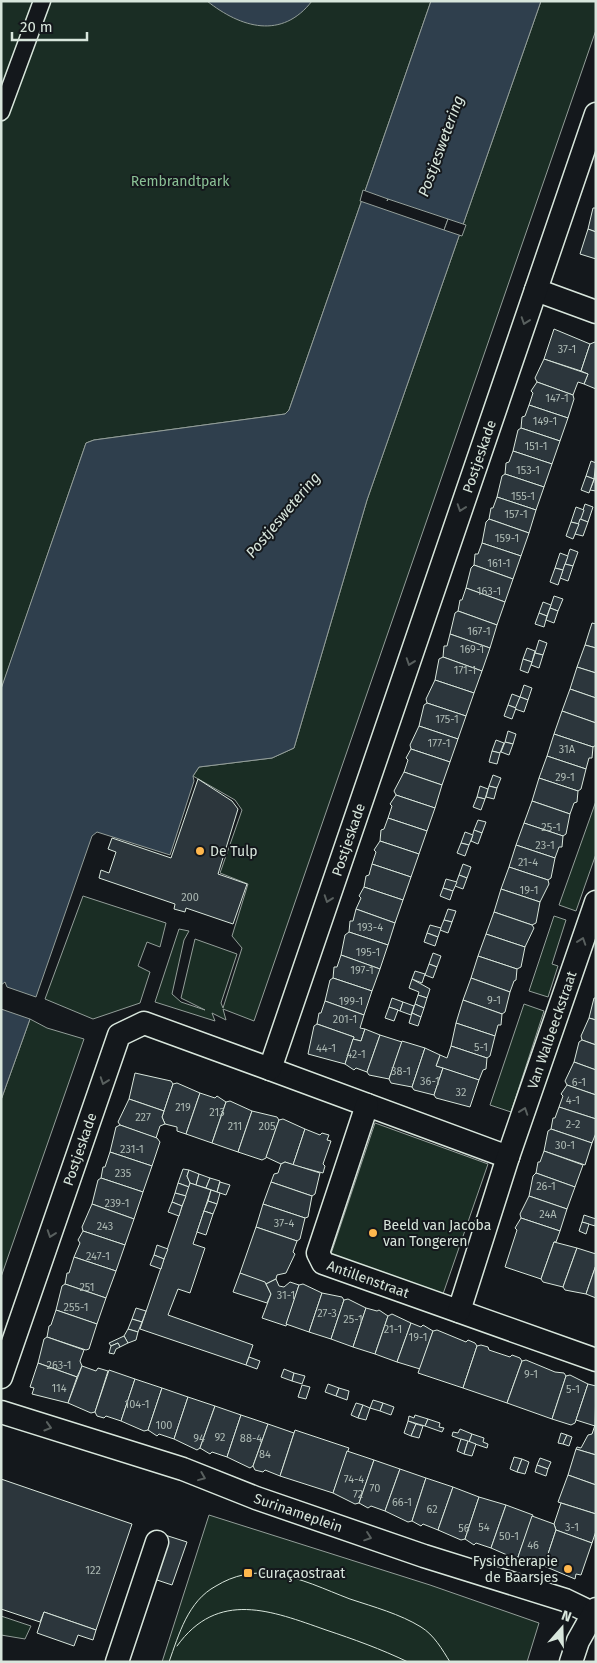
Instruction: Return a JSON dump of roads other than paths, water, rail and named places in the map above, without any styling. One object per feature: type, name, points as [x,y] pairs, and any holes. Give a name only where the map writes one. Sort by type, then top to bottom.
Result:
[{"type":"street","points":[[1,112],[42,1]]},
{"type":"street","name":"Postjeskade","points":[[1,1377],[119,1034],[144,1024],[270,1069],[596,114]]},
{"type":"street","points":[[536,290],[596,312]]},
{"type":"street","name":"Van Walbeeckstraat","points":[[508,1157],[596,902]]},
{"type":"street","points":[[270,1069],[508,1157],[459,1311]]},
{"type":"street","name":"Antillenstraat","points":[[368,1105],[318,1252],[323,1264],[596,1360]]},
{"type":"street","name":"Surinameplein","points":[[1,1412],[183,1469],[256,1498],[416,1554],[565,1600],[595,1612],[578,1641],[571,1662]]},
{"type":"street","points":[[117,1662],[157,1542]]},
{"type":"water","points":[[207,1],[312,1],[300,13],[288,21],[275,25],[261,26],[234,18]]},
{"type":"water","name":"Postjeswetering","points":[[431,1],[541,1],[367,500],[294,748],[272,758],[199,767],[193,776],[194,781],[170,855],[97,832],[92,836],[36,997],[7,987],[5,982],[1,985],[1,689],[86,443],[94,440],[285,414],[289,410]]},
{"type":"water","points":[[1,1009],[30,1019],[1,1100]]},
{"type":"tram line","points":[[169,1662],[191,1609],[206,1592],[230,1579],[259,1573],[284,1576],[303,1581],[404,1618],[430,1634],[450,1662]]},
{"type":"tram line","points":[[177,1646],[193,1628],[210,1617],[228,1611],[247,1610],[286,1616],[408,1662]]},
{"type":"place","name":"De Tulp","points":[[200,851]]},
{"type":"place","name":"Beeld van Jacoba van Tongeren","points":[[373,1233]]},
{"type":"place","name":"Fysiotherapie de Baarsjes","points":[[568,1569]]},
{"type":"place","name":"Curaçaostraat","points":[[248,1573]]},
{"type":"park label","name":"Rembrandtpark","points":[[180,181]]}]
